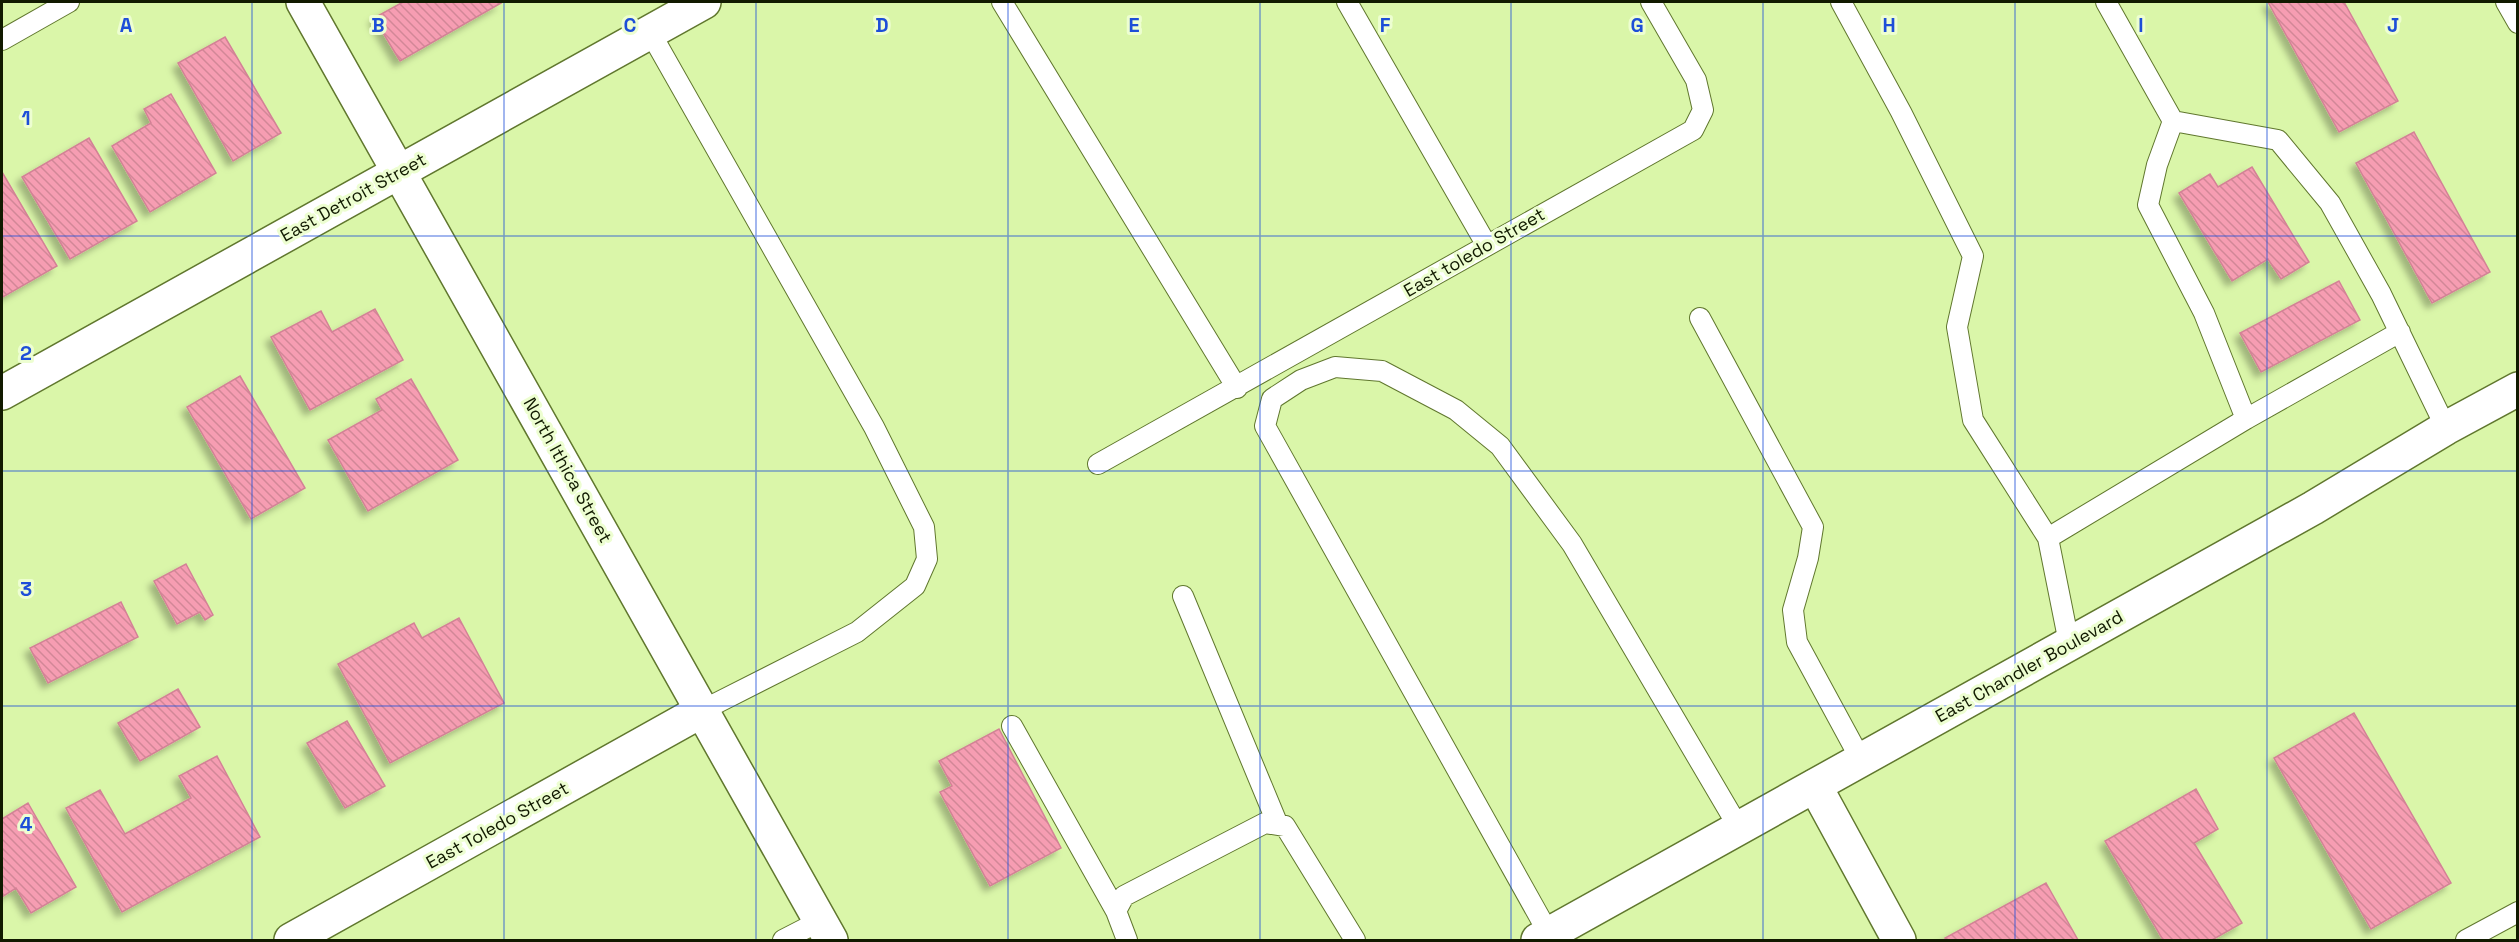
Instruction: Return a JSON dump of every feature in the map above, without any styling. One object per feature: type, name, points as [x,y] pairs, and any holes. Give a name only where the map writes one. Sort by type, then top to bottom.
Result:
[{"type":"street","name":"North Ithica Street","points":[[303,2],[703,710],[825,931]]},
{"type":"street","name":"East Detroit Street","points":[[2,393],[704,2]]},
{"type":"street","name":"East Chandler Boulevard","points":[[1543,937],[2309,510],[2446,428],[2517,389]]},
{"type":"street","name":"East Toledo Street","points":[[291,940],[703,710]]},
{"type":"street","points":[[1815,786],[1899,940]]},
{"type":"lane","points":[[2,40],[69,2]]},
{"type":"lane","points":[[1002,2],[1237,388]]},
{"type":"lane","points":[[1347,2],[1486,244]]},
{"type":"lane","name":"East toledo Street","points":[[1098,464],[1237,388],[1486,244],[1693,130],[1703,110],[1696,80],[1651,2]]},
{"type":"lane","points":[[1841,2],[1901,112],[1973,256],[1958,327],[1973,420],[2048,538],[2070,643]]},
{"type":"lane","points":[[2106,2],[2173,121],[2157,165],[2148,205],[2204,313],[2246,419]]},
{"type":"lane","points":[[2506,2],[2517,23]]},
{"type":"lane","points":[[650,32],[907,489],[924,527],[927,559],[915,586],[857,632],[703,710]]},
{"type":"lane","points":[[2173,121],[2278,140],[2330,203],[2400,332],[2446,428]]},
{"type":"lane","points":[[1700,318],[1813,527],[1808,558],[1793,610],[1797,642],[1861,760]]},
{"type":"lane","points":[[2048,538],[2246,419],[2400,332]]},
{"type":"lane","points":[[1543,937],[1265,426],[1272,399],[1301,380],[1335,367],[1383,371],[1456,410],[1500,446],[1572,544],[1739,828]]},
{"type":"lane","points":[[1183,596],[1278,825]]},
{"type":"lane","points":[[1012,726],[1116,910],[1127,940]]},
{"type":"lane","points":[[1116,910],[1124,896],[1265,823],[1285,826],[1355,940]]},
{"type":"lane","points":[[2466,940],[2517,912]]},
{"type":"lane","points":[[783,940],[825,931]]},
{"type":"building","points":[[403,2],[501,3],[400,61],[374,18]]},
{"type":"building","points":[[2268,2],[2344,2],[2398,101],[2339,132]]},
{"type":"building","points":[[225,37],[281,133],[233,161],[178,63]]},
{"type":"building","points":[[171,94],[216,173],[150,212],[112,146],[151,123],[144,109]]},
{"type":"building","points":[[2414,132],[2490,272],[2432,303],[2356,163]]},
{"type":"building","points":[[89,138],[137,221],[70,259],[22,177]]},
{"type":"building","points":[[2252,167],[2309,262],[2281,279],[2268,259],[2232,281],[2179,193],[2210,174],[2218,187]]},
{"type":"building","points":[[2,172],[57,266],[3,297],[2,294]]},
{"type":"building","points":[[2339,281],[2360,320],[2261,372],[2240,333]]},
{"type":"building","points":[[375,309],[403,360],[310,410],[271,337],[321,311],[332,332]]},
{"type":"building","points":[[240,376],[305,488],[251,519],[187,407]]},
{"type":"building","points":[[411,379],[458,460],[368,511],[328,440],[382,410],[376,399]]},
{"type":"building","points":[[186,564],[213,615],[205,620],[200,612],[177,624],[154,581]]},
{"type":"building","points":[[121,602],[138,637],[48,683],[30,648]]},
{"type":"building","points":[[459,618],[504,703],[390,763],[338,664],[414,623],[422,638]]},
{"type":"building","points":[[178,689],[200,727],[140,761],[118,723]]},
{"type":"building","points":[[2354,713],[2451,883],[2371,929],[2274,758]]},
{"type":"building","points":[[347,721],[385,786],[345,808],[307,743]]},
{"type":"building","points":[[999,729],[1061,848],[990,886],[940,792],[952,786],[939,761]]},
{"type":"building","points":[[217,756],[260,837],[122,912],[66,808],[100,790],[125,834],[191,798],[179,776]]},
{"type":"building","points":[[2196,789],[2218,829],[2194,843],[2242,923],[2212,940],[2163,940],[2105,841]]},
{"type":"building","points":[[28,803],[76,887],[31,913],[16,888],[2,897],[2,819]]},
{"type":"building","points":[[2046,883],[2078,940],[1946,940],[1945,938]]}]
